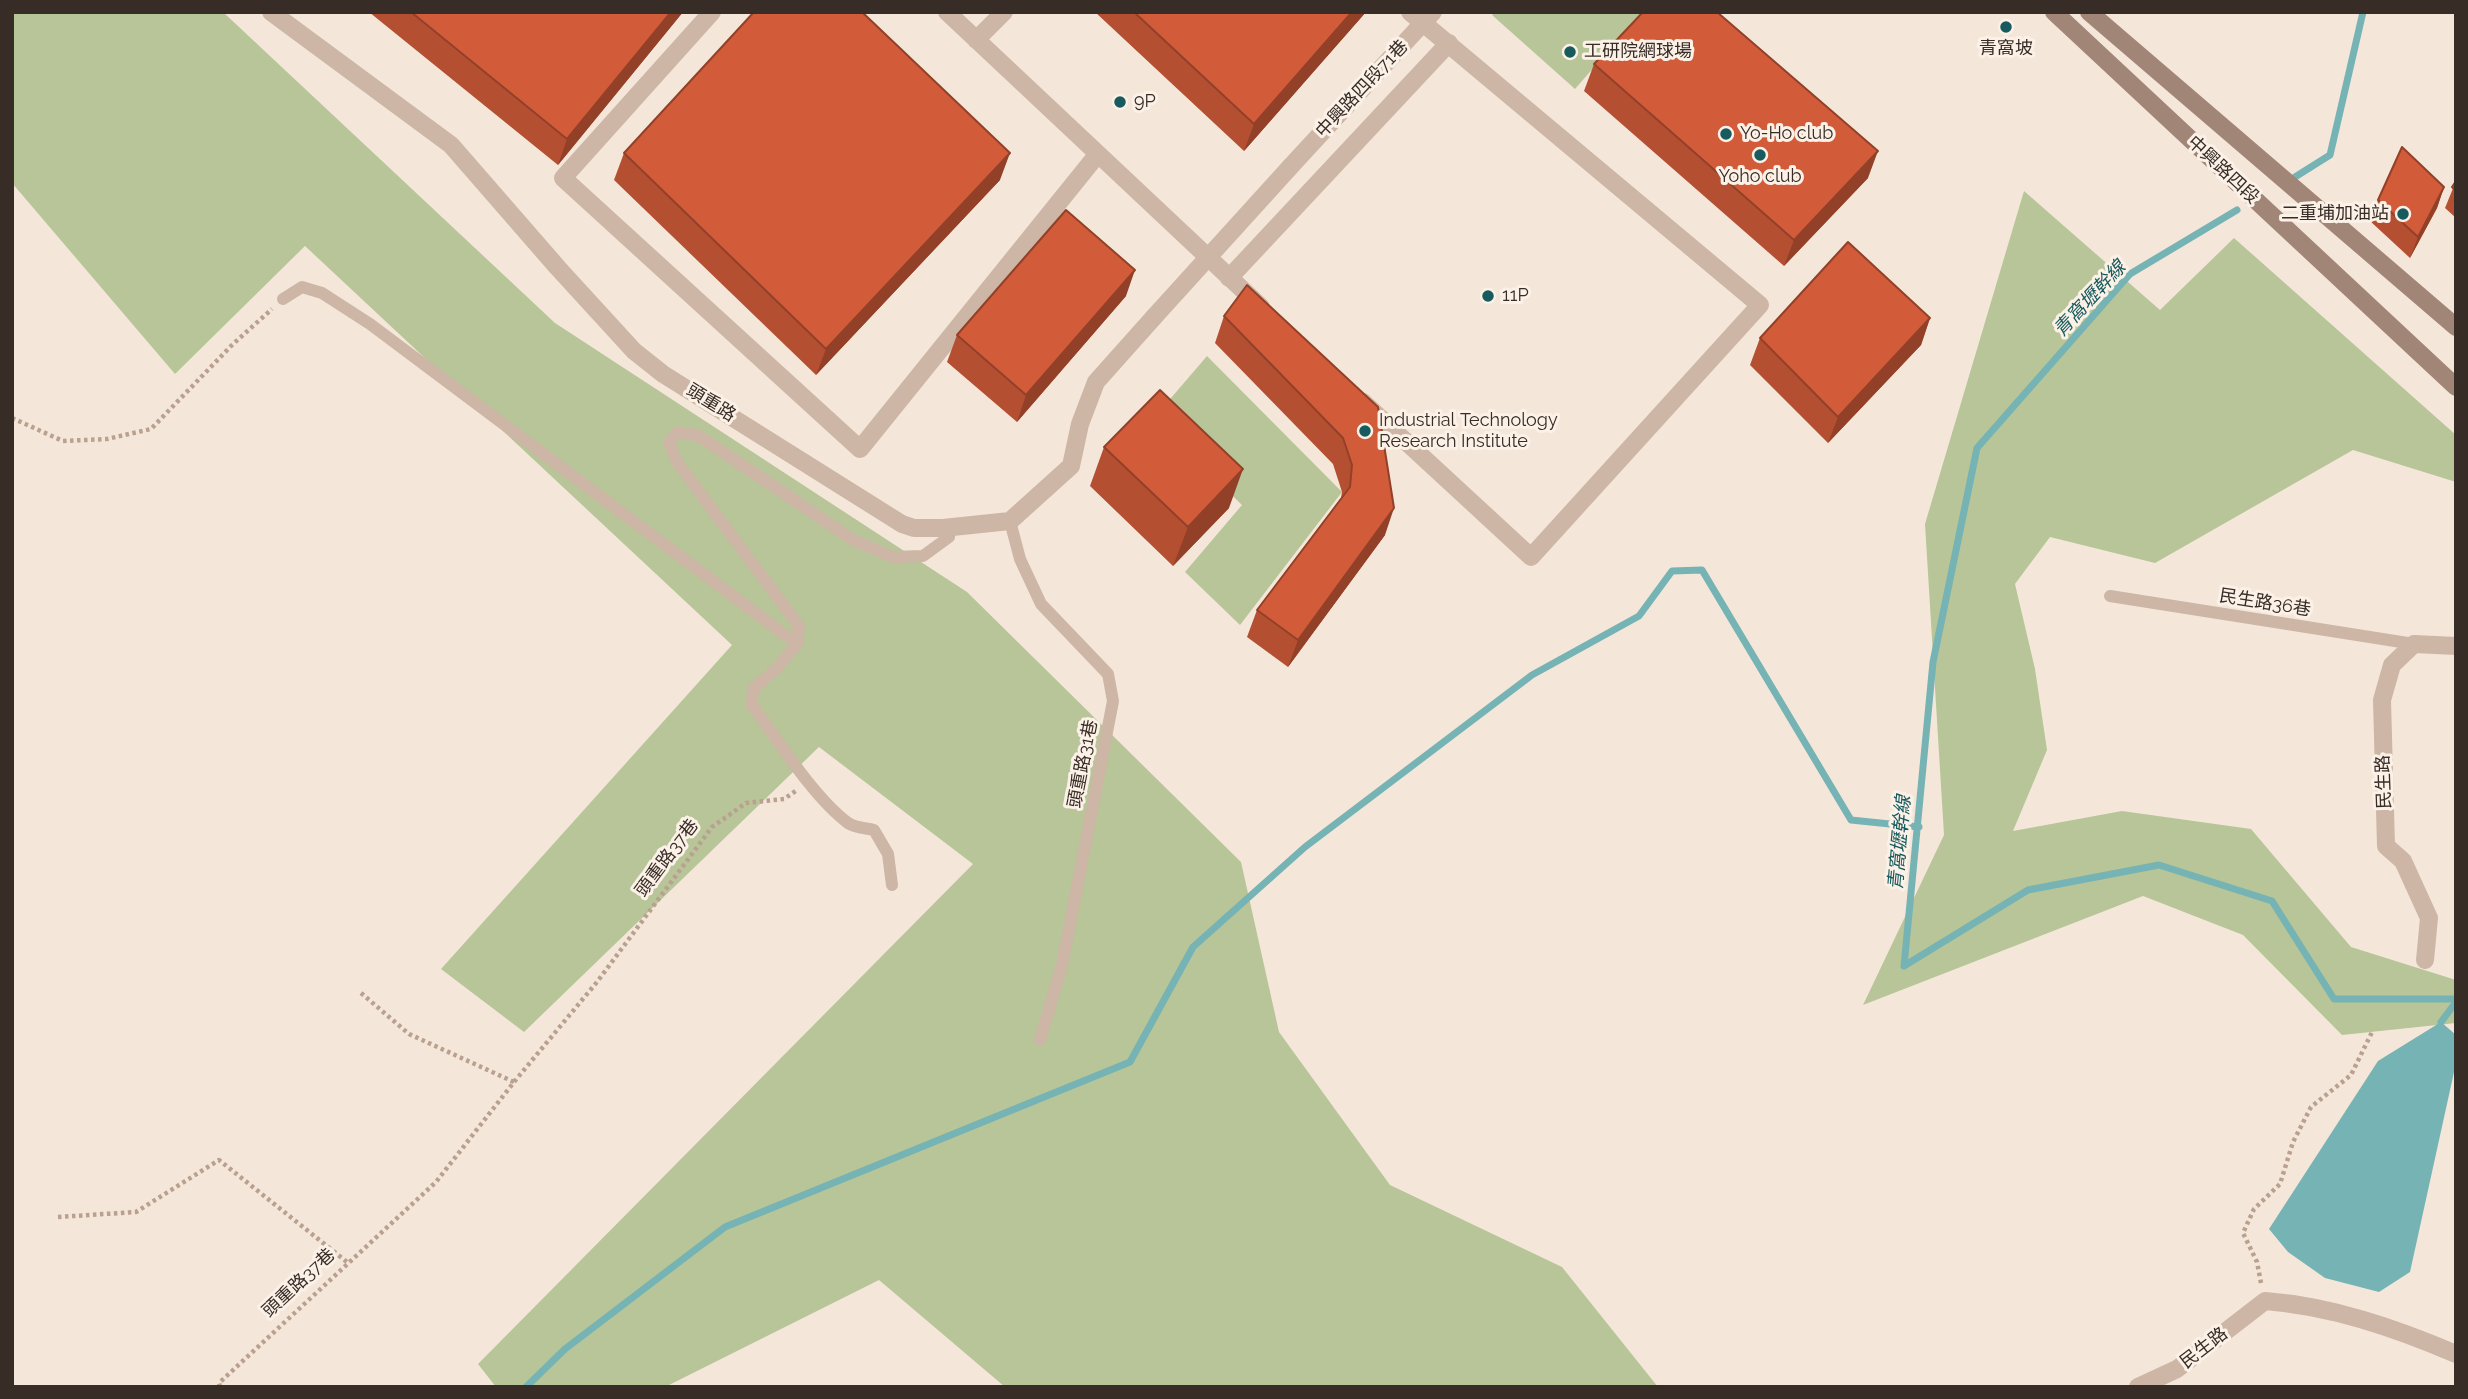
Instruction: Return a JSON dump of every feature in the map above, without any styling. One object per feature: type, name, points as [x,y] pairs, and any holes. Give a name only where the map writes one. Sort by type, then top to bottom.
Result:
[{"type":"main road","name":"中興路四段","points":[[2054,12],[2455,385]]},
{"type":"main road","name":"中興路四段","points":[[2089,12],[2456,327]]},
{"type":"street","name":"頭重路","points":[[271,12],[451,145],[634,351],[663,374],[902,524],[914,528],[943,528],[1010,521]]},
{"type":"street","points":[[712,12],[563,178],[860,449],[1097,155]]},
{"type":"street","points":[[947,12],[1269,315]]},
{"type":"street","points":[[976,40],[1004,12]]},
{"type":"street","name":"中興路四段71巷","points":[[1010,521],[1071,466],[1080,424],[1096,382],[1422,16]]},
{"type":"street","points":[[1350,390],[1531,557],[1760,305],[1449,43],[1422,16]]},
{"type":"street","points":[[1229,278],[1449,43]]},
{"type":"street","points":[[2414,645],[2456,646]]},
{"type":"street","name":"民生路","points":[[2414,645],[2392,665],[2382,700],[2386,846],[2403,861],[2429,918],[2425,960]]},
{"type":"street","points":[[2265,1301],[2293,1303],[2350,1316],[2408,1334],[2456,1354]]},
{"type":"street","name":"民生路","points":[[2138,1387],[2176,1369],[2265,1301]]},
{"type":"lane","points":[[283,299],[302,287],[322,293],[370,324],[797,645]]},
{"type":"lane","points":[[892,885],[888,854],[874,830],[851,825],[835,811],[752,705],[753,689],[777,668],[797,645],[799,626],[677,462],[669,442],[678,432],[699,436],[853,540],[893,557],[923,556],[949,537]]},
{"type":"lane","name":"頭重路31巷","points":[[1010,521],[1020,559],[1041,604],[1108,674],[1113,701],[1062,965],[1040,1040]]},
{"type":"lane","name":"民生路36巷","points":[[2110,596],[2414,645]]},
{"type":"path","points":[[12,418],[63,441],[107,439],[151,429],[233,344],[283,299]]},
{"type":"path","name":"頭重路37巷","points":[[220,1387],[219,1383],[436,1182],[513,1082],[597,982],[712,827],[746,803],[784,799],[809,781]]},
{"type":"path","points":[[361,993],[409,1034],[513,1082]]},
{"type":"path","points":[[2265,1301],[2257,1262],[2243,1233],[2254,1209],[2280,1184],[2293,1142],[2311,1107],[2351,1075],[2373,1030]]},
{"type":"path","points":[[58,1217],[136,1212],[219,1160],[347,1262]]},
{"type":"green space","points":[[12,12],[223,12],[555,323],[967,592],[1241,862],[1279,1032],[1390,1185],[1562,1267],[1658,1387],[1005,1387],[879,1280],[665,1387],[496,1387],[478,1364],[973,864],[819,747],[524,1032],[441,969],[732,645],[305,246],[175,374],[12,183]]},
{"type":"green space","name":"工研院網球場","points":[[1495,12],[1642,12],[1575,89],[1492,15]]},
{"type":"green space","points":[[2024,191],[2160,310],[2234,238],[2456,435],[2456,482],[2353,450],[2155,563],[2050,537],[2015,584],[2035,669],[2047,750],[2013,831],[2122,811],[2251,829],[2351,947],[2456,980],[2456,1023],[2342,1035],[2243,935],[2143,896],[1863,1005],[1944,835],[1925,524]]},
{"type":"green space","points":[[1207,356],[1342,492],[1240,625],[1185,572],[1242,505],[1153,419]]},
{"type":"water","points":[[2441,1022],[2456,1035],[2456,1063],[2410,1272],[2379,1292],[2325,1278],[2288,1252],[2269,1229],[2378,1061]]},
{"type":"building","points":[[411,12],[671,12],[567,139]]},
{"type":"building","points":[[754,12],[862,12],[1010,153],[826,349],[624,153]]},
{"type":"building","points":[[1134,12],[1352,12],[1254,124]]},
{"type":"building","name":"Yo-Ho club","points":[[1643,12],[1717,12],[1878,151],[1794,240],[1594,64]]},
{"type":"building","points":[[2402,147],[2444,187],[2418,237],[2378,200]]},
{"type":"building","points":[[1066,210],[1135,270],[1026,395],[957,335]]},
{"type":"building","points":[[1848,242],[1930,318],[1838,417],[1760,338]]},
{"type":"building","points":[[1247,285],[1378,407],[1394,508],[1298,640],[1257,610],[1350,487],[1352,465],[1343,438],[1224,316]]},
{"type":"building","points":[[1160,390],[1243,469],[1188,527],[1104,447]]},
{"type":"waterway","name":"青窩壢幹線","points":[[2295,177],[2330,155],[2363,12]]},
{"type":"waterway","name":"青窩壢幹線","points":[[2237,210],[2130,274],[1977,448],[1933,662],[1904,966],[2028,890],[2159,865],[2272,901],[2334,999],[2456,999]]},
{"type":"waterway","points":[[526,1387],[565,1349],[725,1227],[1130,1062],[1193,947],[1305,847],[1532,675],[1639,616],[1672,571],[1702,570],[1851,820],[1919,827]]},
{"type":"waterway","name":"青窩壢幹線","points":[[2441,1022],[2456,1002]]},
{"type":"place","name":"青窩坡","points":[[2006,27]]},
{"type":"place","name":"工研院網球場","points":[[1570,52]]},
{"type":"place","name":"9P","points":[[1120,102]]},
{"type":"place","name":"Yo-Ho club","points":[[1726,134]]},
{"type":"place","name":"Yoho club","points":[[1760,155]]},
{"type":"place","name":"二重埔加油站","points":[[2403,214]]},
{"type":"place","name":"11P","points":[[1488,296]]},
{"type":"place","name":"Industrial Technology Research Institute","points":[[1365,431]]}]
